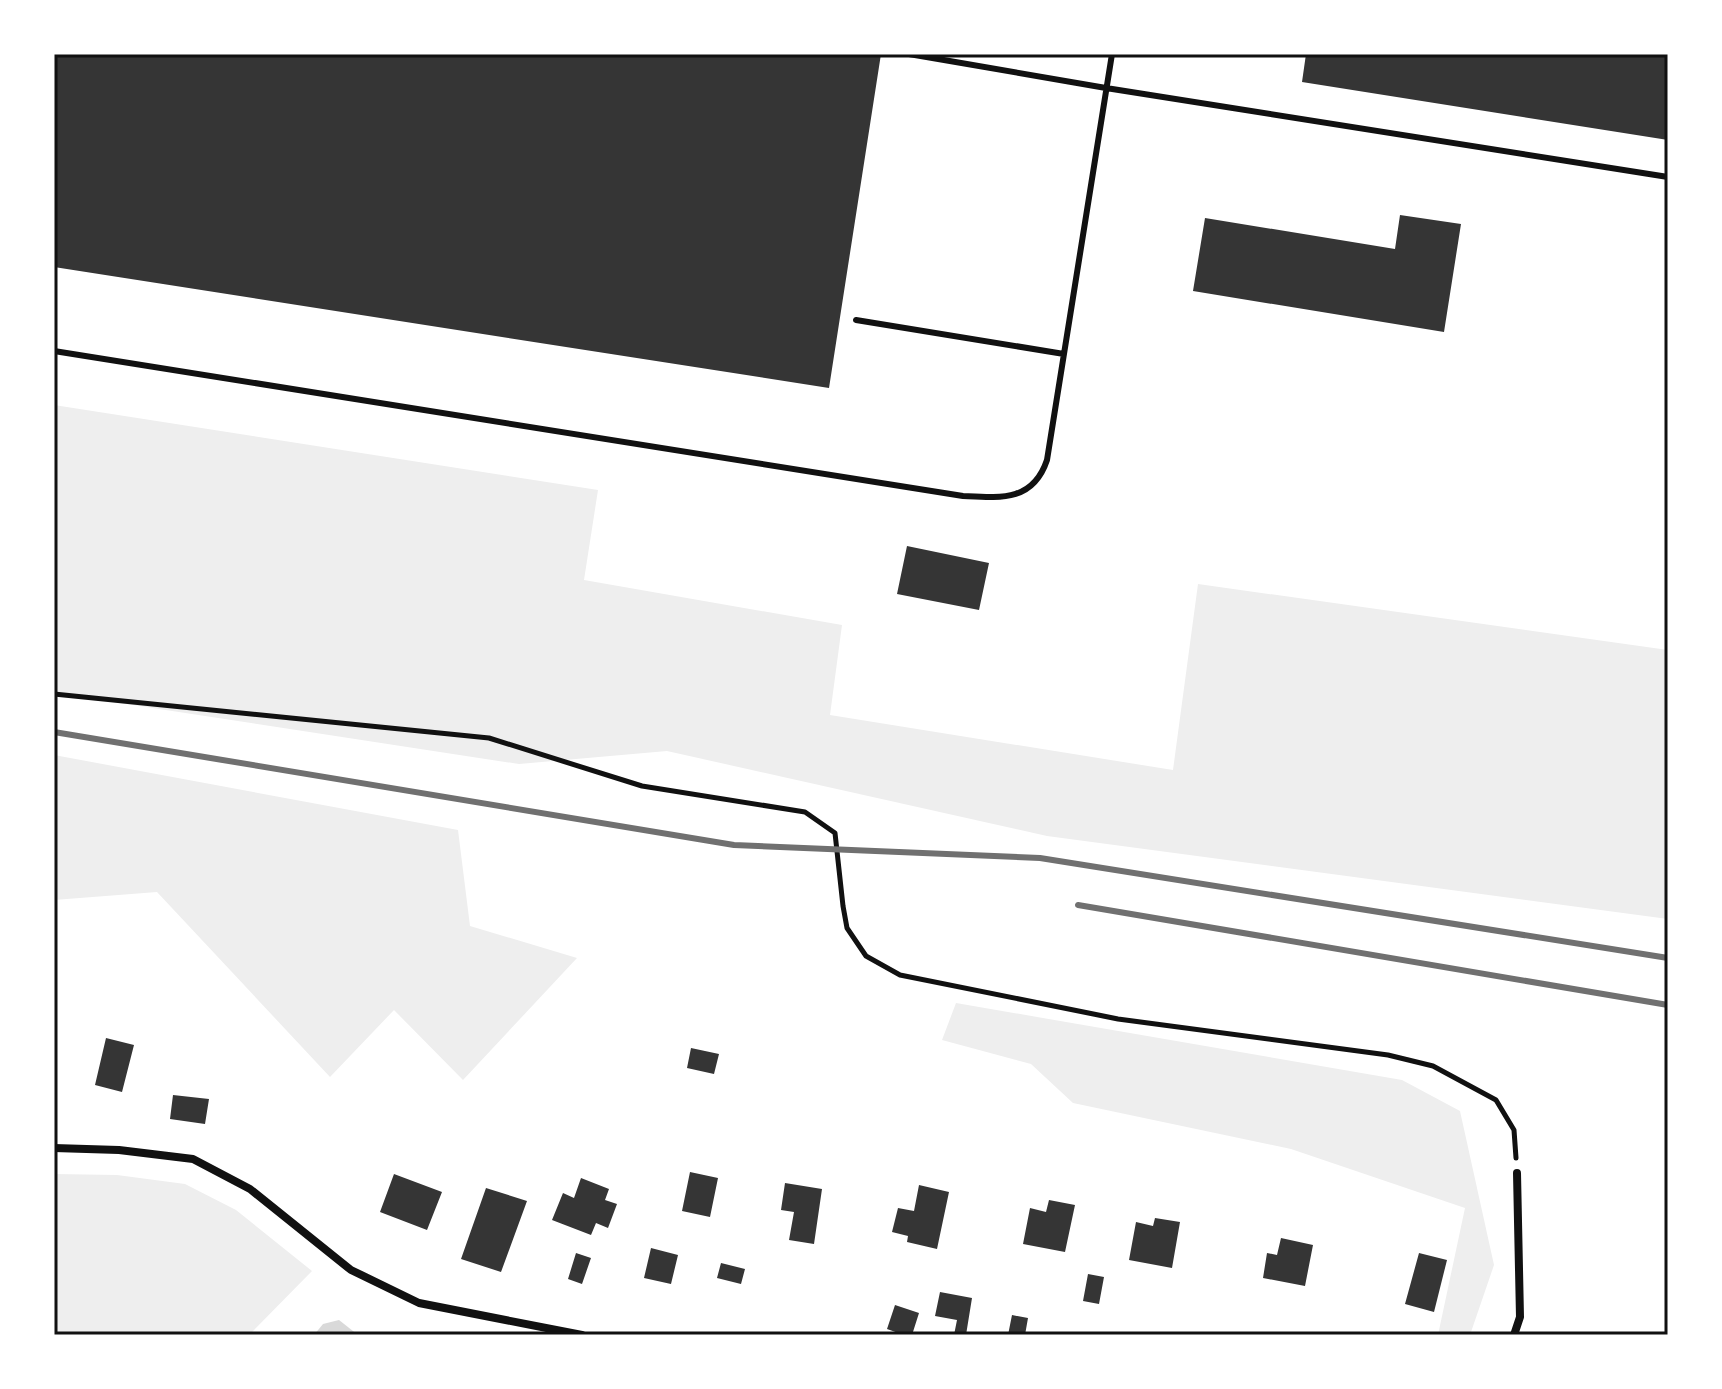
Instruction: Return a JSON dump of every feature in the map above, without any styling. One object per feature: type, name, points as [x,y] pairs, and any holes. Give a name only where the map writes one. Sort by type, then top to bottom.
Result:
[{"type":"street","points":[[54,1148],[119,1150],[193,1159],[250,1189],[351,1270],[419,1303],[582,1335]]},
{"type":"street","points":[[1514,1335],[1520,1317],[1517,1173]]},
{"type":"lane","points":[[909,54],[1668,177]]},
{"type":"lane","points":[[54,351],[947,494],[1010,496],[1035,484],[1047,460],[1112,54]]},
{"type":"lane","points":[[856,320],[1064,354]]},
{"type":"path","points":[[54,694],[489,738],[642,786],[805,812],[835,833],[847,928],[866,956],[900,975],[1118,1019],[1388,1055],[1433,1066],[1496,1100],[1514,1130],[1517,1173]]},
{"type":"shaded area","points":[[54,405],[598,490],[584,580],[842,625],[830,715],[1173,770],[1198,584],[1668,650],[1668,919],[1047,836],[667,751],[519,764],[54,693]]},
{"type":"shaded area","points":[[54,755],[458,830],[470,926],[577,958],[463,1080],[394,1010],[330,1077],[157,892],[54,900]]},
{"type":"shaded area","points":[[956,1003],[1402,1080],[1460,1111],[1494,1265],[1470,1335],[1438,1335],[1465,1208],[1291,1149],[1073,1103],[1031,1064],[942,1040]]},
{"type":"shaded area","points":[[54,1174],[117,1175],[185,1184],[236,1210],[312,1271],[249,1335],[54,1335]]},
{"type":"shaded area","points":[[339,1320],[358,1335],[314,1335],[323,1324]]},
{"type":"building","points":[[54,54],[881,54],[829,388],[54,267]]},
{"type":"building","points":[[1306,54],[1668,54],[1668,140],[1302,82]]},
{"type":"building","points":[[1400,215],[1461,224],[1444,332],[1193,291],[1205,218],[1395,249]]},
{"type":"building","points":[[907,546],[989,563],[979,610],[897,594]]},
{"type":"building","points":[[106,1038],[134,1045],[122,1092],[95,1085]]},
{"type":"building","points":[[691,1048],[719,1054],[714,1074],[687,1068]]},
{"type":"building","points":[[173,1095],[209,1099],[205,1124],[170,1119]]},
{"type":"building","points":[[690,1172],[718,1178],[710,1217],[682,1211]]},
{"type":"building","points":[[394,1174],[442,1192],[427,1230],[380,1212]]},
{"type":"building","points":[[581,1178],[609,1189],[605,1200],[617,1204],[608,1228],[596,1223],[591,1235],[552,1220],[563,1193],[574,1198]]},
{"type":"building","points":[[785,1183],[822,1189],[814,1244],[789,1240],[794,1212],[781,1210]]},
{"type":"building","points":[[919,1185],[949,1192],[937,1249],[907,1242],[908,1236],[892,1232],[898,1208],[914,1211]]},
{"type":"building","points":[[486,1188],[527,1201],[501,1272],[461,1259]]},
{"type":"building","points":[[1049,1200],[1075,1205],[1065,1252],[1023,1244],[1030,1208],[1046,1212]]},
{"type":"building","points":[[1155,1218],[1180,1222],[1172,1268],[1129,1260],[1136,1222],[1153,1226]]},
{"type":"building","points":[[1281,1238],[1313,1245],[1305,1286],[1263,1278],[1267,1253],[1277,1255]]},
{"type":"building","points":[[651,1248],[678,1255],[671,1284],[644,1278]]},
{"type":"building","points":[[576,1253],[591,1258],[582,1284],[568,1279]]},
{"type":"building","points":[[1419,1253],[1447,1260],[1434,1312],[1405,1304]]},
{"type":"building","points":[[721,1263],[745,1269],[741,1284],[717,1278]]},
{"type":"building","points":[[1088,1274],[1104,1277],[1099,1304],[1083,1301]]},
{"type":"building","points":[[940,1292],[972,1298],[966,1335],[954,1335],[957,1320],[935,1316]]},
{"type":"building","points":[[895,1305],[919,1313],[912,1335],[887,1329]]},
{"type":"building","points":[[1012,1315],[1028,1318],[1025,1335],[1008,1335]]},
{"type":"railway","points":[[54,732],[734,845],[1040,858],[1668,958]]},
{"type":"railway","points":[[1078,905],[1668,1005]]}]
